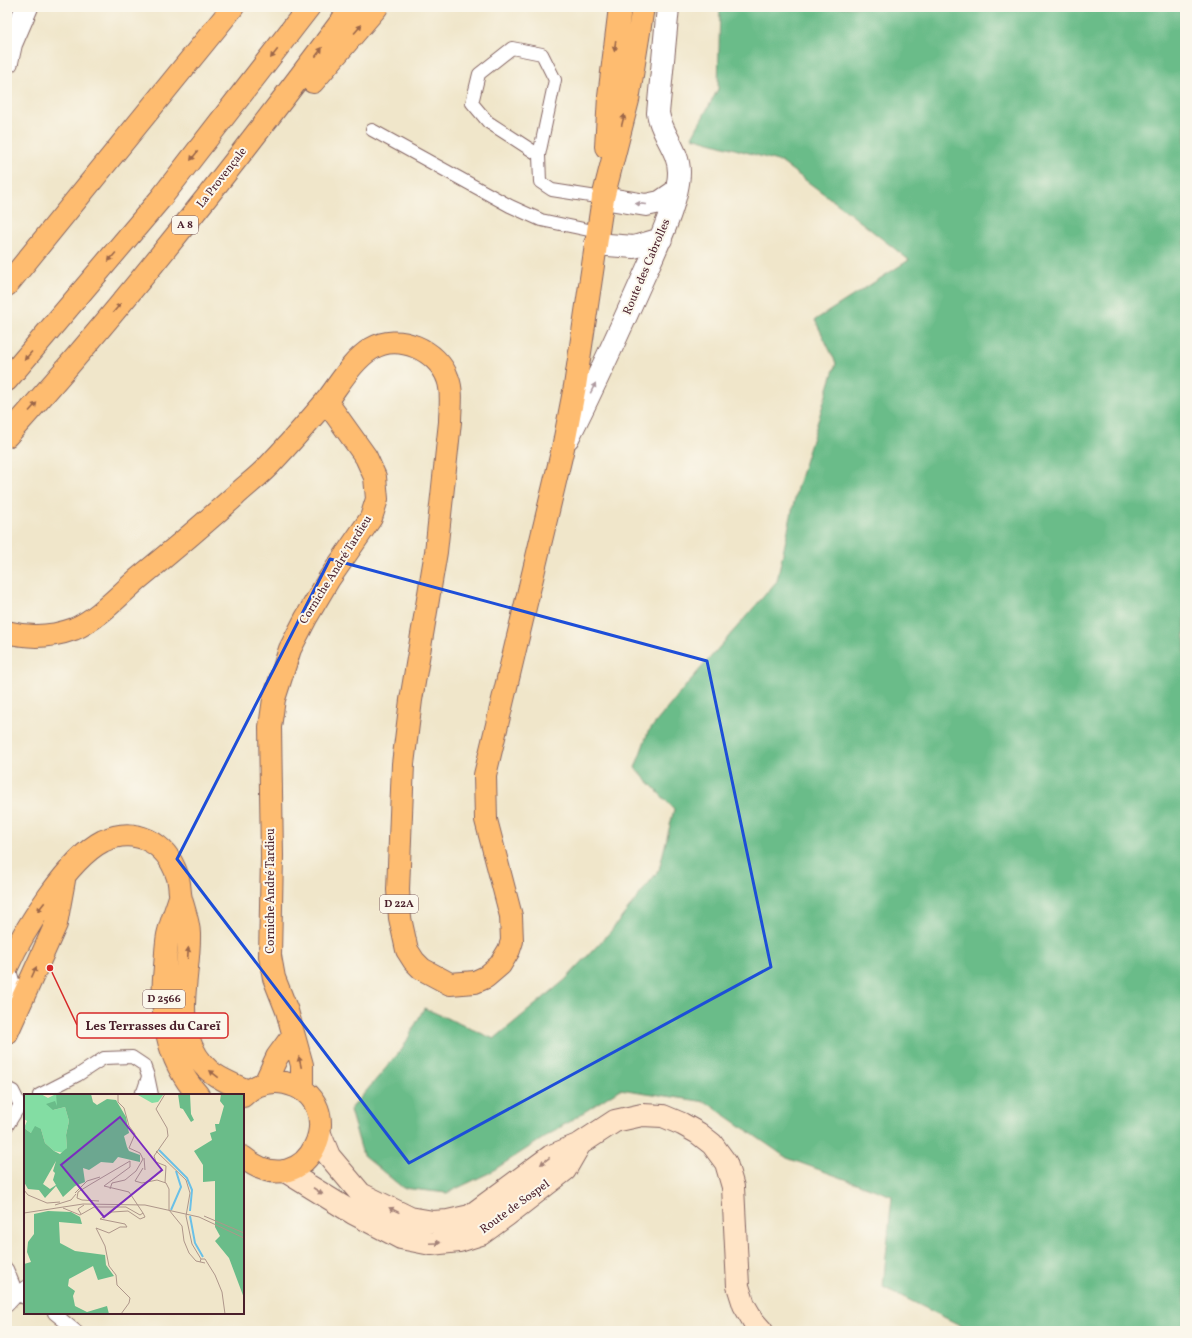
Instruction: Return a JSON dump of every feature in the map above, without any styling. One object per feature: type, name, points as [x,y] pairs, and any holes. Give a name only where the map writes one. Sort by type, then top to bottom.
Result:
[{"type":"main road","points":[[7,285],[233,7]]},
{"type":"main road","name":"La Provençale","points":[[7,436],[137,284],[210,193],[352,7]]},
{"type":"main road","points":[[210,193],[311,85],[377,7]]},
{"type":"main road","points":[[563,448],[575,386],[603,198],[609,97],[620,7]]},
{"type":"main road","points":[[603,198],[628,100],[643,7]]},
{"type":"main road","points":[[7,380],[156,204],[304,12]]},
{"type":"main road","name":"D 22A","points":[[326,401],[358,360],[370,349],[380,344],[389,342],[411,346],[430,356],[444,371],[450,387],[450,422],[443,498],[403,764],[398,890],[400,918],[407,950],[414,961],[422,969],[450,984],[475,982],[486,977],[500,965],[509,950],[512,941],[513,934],[511,916],[486,820],[485,775],[563,448]]},
{"type":"main road","points":[[7,632],[43,636],[60,633],[88,620],[198,529],[273,462],[326,401]]},
{"type":"main road","name":"Corniche André Tardieu","points":[[302,1090],[302,1065],[287,1011],[274,978],[270,956],[272,856],[270,727],[274,699],[290,649],[306,618],[370,518],[377,499],[374,477],[366,457],[326,401]]},
{"type":"main road","name":"D 2566","points":[[8,965],[36,913],[77,861],[93,846],[110,838],[124,834],[137,836],[156,844],[170,860],[177,875],[180,896],[189,933],[185,1015],[188,1036],[197,1057],[214,1076],[252,1090]]},
{"type":"main road","name":"D 2566","points":[[7,1033],[56,924],[65,877]]},
{"type":"main road","name":"D 2566","points":[[180,896],[168,936],[164,979],[164,1022],[168,1042],[175,1061],[185,1079],[197,1094]]},
{"type":"main road","points":[[252,1090],[293,1035]]},
{"type":"main road","points":[[244,1158],[254,1166],[269,1171],[285,1171],[297,1166],[308,1158],[316,1147],[320,1134],[320,1118],[314,1102],[302,1090],[291,1084],[278,1082],[252,1090]]},
{"type":"main road","name":"Route de Sospel","points":[[320,1134],[329,1156],[362,1194],[410,1218],[433,1222],[448,1221],[470,1216],[551,1156],[580,1144],[615,1121],[642,1115],[663,1116],[682,1124],[698,1133],[712,1144],[726,1163],[733,1188],[738,1286],[744,1305],[754,1322],[762,1331]]},
{"type":"main road","name":"Route de Sospel","points":[[285,1171],[353,1213],[401,1238],[431,1244],[459,1241],[481,1234],[565,1170],[580,1144]]},
{"type":"street","points":[[7,62],[11,44],[27,7]]},
{"type":"street","name":"Route des Cabrolles","points":[[563,448],[600,376],[661,239],[676,190],[679,173],[678,160],[659,124],[658,113],[668,7]]},
{"type":"street","points":[[603,198],[646,205],[660,202],[676,190]]},
{"type":"street","points":[[597,238],[634,247],[661,239]]},
{"type":"lane","points":[[539,155],[488,122],[472,103],[479,74],[512,48],[542,54],[555,80],[539,155],[540,182],[552,190],[603,198]]},
{"type":"lane","points":[[372,130],[510,206],[541,220],[597,238]]},
{"type":"lane","points":[[7,1002],[14,984],[8,965]]},
{"type":"lane","points":[[41,1094],[104,1058],[132,1057],[144,1065],[152,1094]]},
{"type":"lane","points":[[141,1094],[148,1076]]},
{"type":"lane","points":[[7,1088],[12,1090],[22,1103],[7,1126]]},
{"type":"lane","points":[[7,1269],[23,1293],[7,1306]]},
{"type":"lane","points":[[55,1314],[76,1331]]},
{"type":"highlighted area","points":[[330,559],[707,661],[771,967],[409,1163],[177,859]]},
{"type":"green space","points":[[720,7],[1185,7],[1185,1331],[972,1331],[883,1287],[892,1196],[787,1158],[706,1102],[620,1089],[489,1173],[447,1193],[403,1188],[363,1155],[350,1110],[403,1048],[424,1008],[494,1039],[565,980],[611,931],[659,870],[674,809],[635,768],[648,732],[689,682],[777,581],[797,488],[836,363],[815,320],[909,260],[781,162],[692,137],[718,89]]},
{"type":"place","name":"Les Terrasses du Careï","points":[[50,968]]}]
